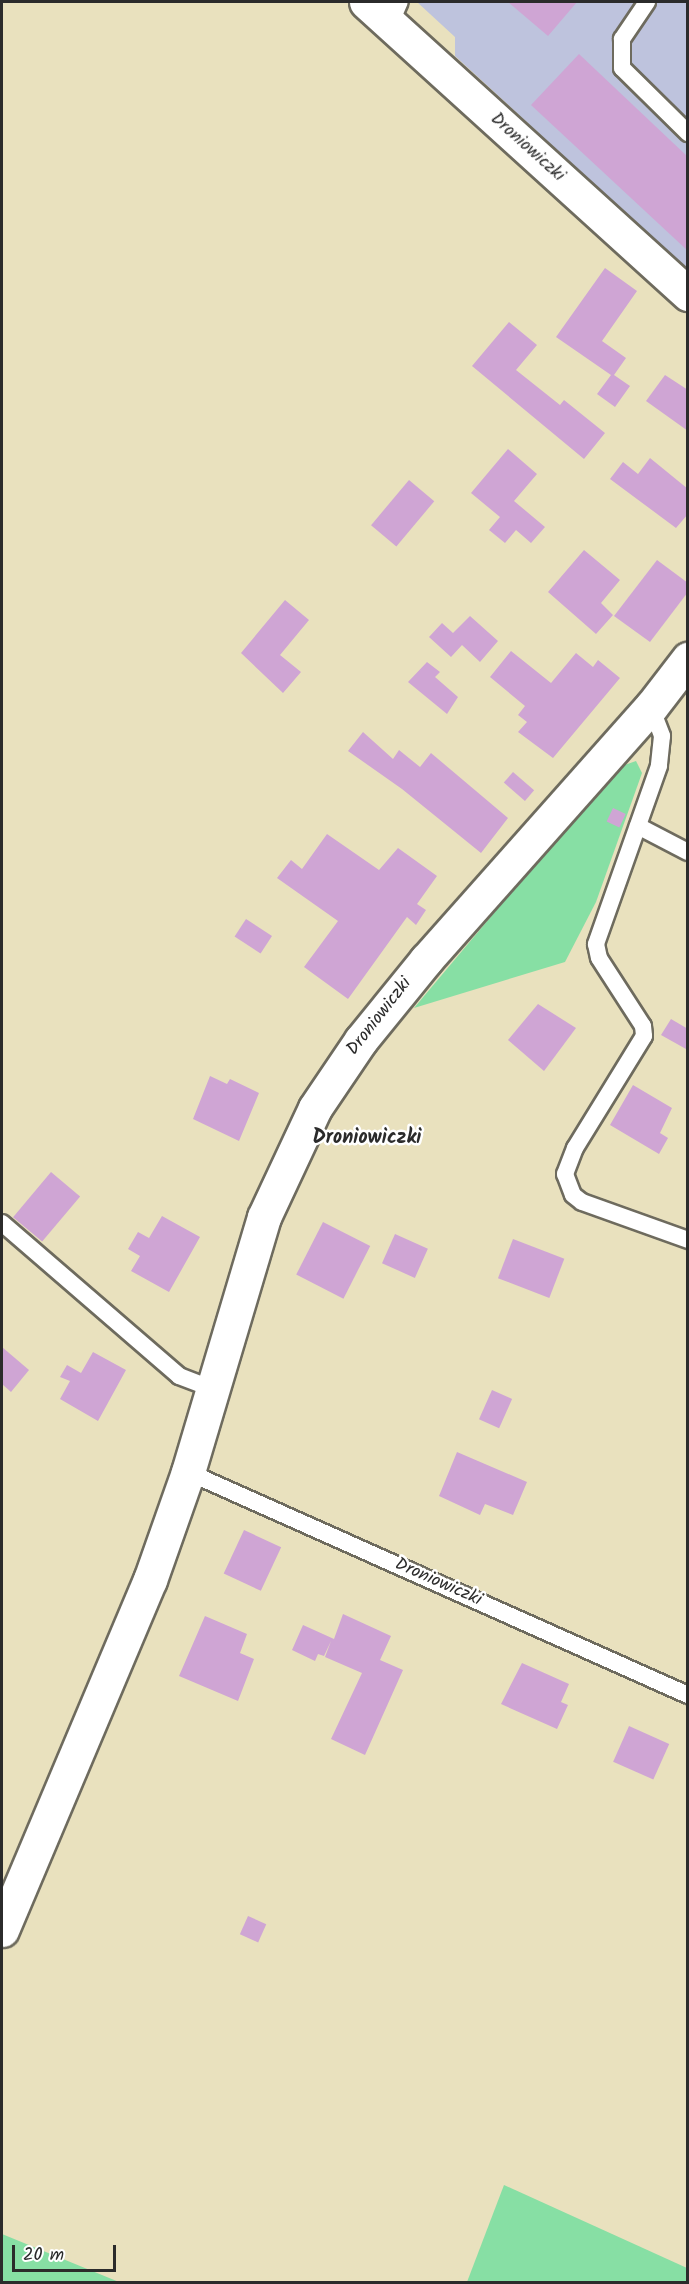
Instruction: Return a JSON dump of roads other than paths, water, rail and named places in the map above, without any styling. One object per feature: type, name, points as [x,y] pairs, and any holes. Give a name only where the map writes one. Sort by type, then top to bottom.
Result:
[{"type":"street","name":"Droniowiczki","points":[[366,2],[395,13],[687,294]]},
{"type":"street","name":"Droniowiczki","points":[[2,1930],[109,1682],[188,1472],[264,1217],[315,1108],[361,1040],[426,960],[651,707],[687,659]]},
{"type":"lane","points":[[647,2],[622,39],[622,68],[687,133]]},
{"type":"lane","points":[[651,707],[662,736],[660,766],[596,944],[599,958],[643,1026],[644,1036],[575,1148],[565,1174],[573,1195],[582,1202],[687,1240]]},
{"type":"lane","points":[[638,826],[687,852]]},
{"type":"lane","points":[[2,1223],[179,1376],[213,1389]]},
{"type":"lane","name":"Droniowiczki","points":[[188,1472],[687,1695]]},
{"type":"district","name":"Droniowiczki","points":[[367,1138]]}]
